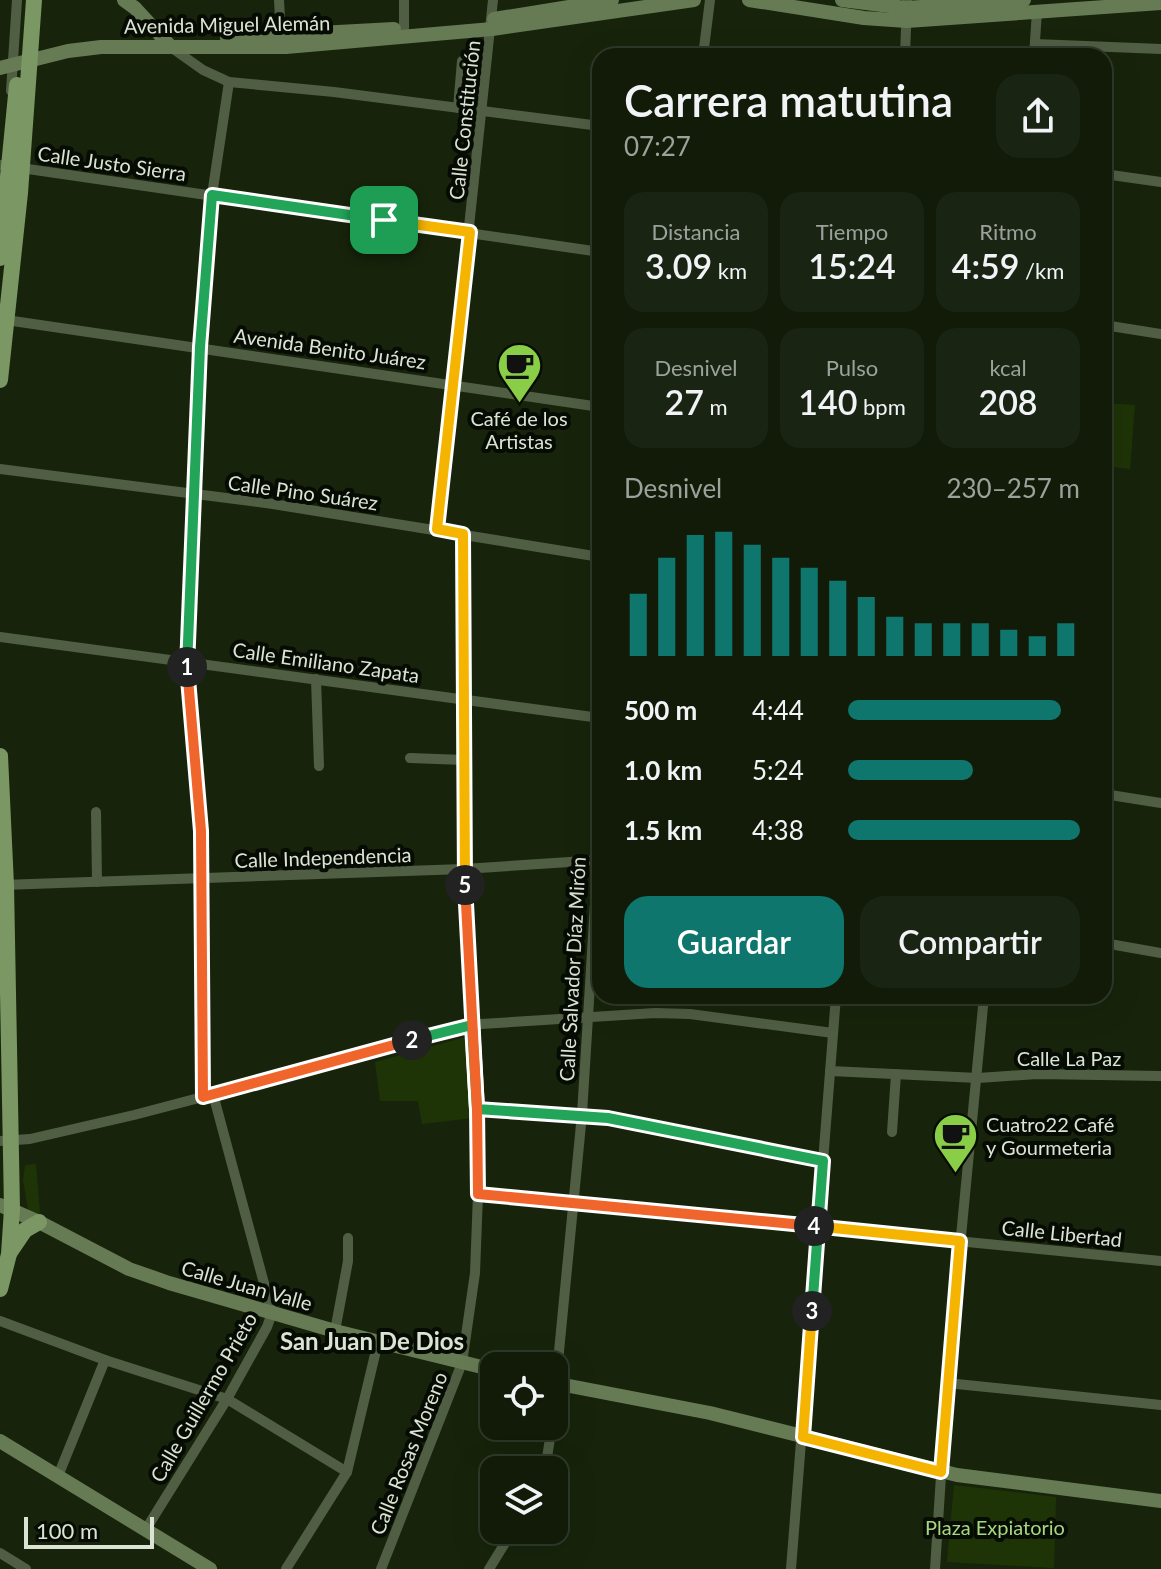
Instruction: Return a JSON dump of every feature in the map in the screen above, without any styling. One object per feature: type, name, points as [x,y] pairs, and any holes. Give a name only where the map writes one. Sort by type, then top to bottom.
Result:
[{"type":"main road","points":[[0,380],[14,188],[20,0]]},
{"type":"main road","points":[[0,258],[14,188],[35,0]]},
{"type":"main road","name":"Avenida Miguel Alemán","points":[[6,61],[34,54],[109,46],[492,24],[607,0]]},
{"type":"main road","name":"Avenida Miguel Alemán","points":[[167,42],[286,47],[694,0]]},
{"type":"main road","points":[[749,0],[864,18],[907,10],[1024,0]]},
{"type":"main road","points":[[842,0],[907,10],[1161,3]]},
{"type":"main road","points":[[131,3],[167,42]]},
{"type":"main road","points":[[0,756],[9,1254],[0,1289]]},
{"type":"main road","name":"Calle Juan Valle","points":[[6,1202],[93,1253],[129,1269],[335,1331],[480,1367]]},
{"type":"main road","points":[[9,1254],[25,1230],[39,1222]]},
{"type":"main road","points":[[568,1386],[710,1413],[941,1472],[1161,1501]]},
{"type":"main road","points":[[1,1444],[210,1569]]},
{"type":"street","points":[[14,188],[2,166],[6,61],[20,0]]},
{"type":"street","points":[[0,213],[25,169],[35,0]]},
{"type":"street","points":[[279,0],[281,36]]},
{"type":"street","points":[[404,0],[404,28]]},
{"type":"street","name":"Calle Constitución","points":[[437,529],[493,0]]},
{"type":"street","points":[[704,48],[710,0]]},
{"type":"street","points":[[1035,48],[1043,7]]},
{"type":"street","points":[[905,48],[907,10]]},
{"type":"street","points":[[167,42],[203,70],[229,82],[334,92],[592,125]]},
{"type":"street","points":[[1035,44],[1161,49]]},
{"type":"street","points":[[458,108],[462,61]]},
{"type":"street","name":"Calle Guillermo Prieto","points":[[146,1529],[227,1399],[272,1313],[208,1095],[200,804],[186,661],[200,347],[212,195],[229,82]]},
{"type":"street","name":"Calle Justo Sierra","points":[[2,166],[592,251]]},
{"type":"street","points":[[1112,175],[1161,182]]},
{"type":"street","name":"Avenida Benito Juárez","points":[[7,314],[200,347],[592,406]]},
{"type":"street","points":[[1112,326],[1161,334]]},
{"type":"street","name":"Calle Pino Suárez","points":[[0,469],[437,529],[592,556]]},
{"type":"street","name":"Calle Rosas Moreno","points":[[381,1569],[462,1363],[473,1288],[478,1194],[477,1109],[464,869],[463,534]]},
{"type":"street","name":"Calle Emiliano Zapata","points":[[0,637],[592,717]]},
{"type":"street","points":[[316,679],[319,766]]},
{"type":"street","points":[[410,758],[464,760]]},
{"type":"street","points":[[1112,795],[1161,803]]},
{"type":"street","points":[[96,812],[97,882]]},
{"type":"street","name":"Calle Independencia","points":[[3,885],[202,880],[592,860]]},
{"type":"street","name":"Calle Salvador Díaz Mirón","points":[[558,1352],[582,1114],[592,938]]},
{"type":"street","points":[[1112,944],[1161,953]]},
{"type":"street","points":[[791,1569],[835,1004]]},
{"type":"street","points":[[935,1569],[947,1383],[983,1004]]},
{"type":"street","points":[[5,1141],[134,1115],[472,1025],[586,1016],[690,1014],[833,1033]]},
{"type":"street","name":"Calle La Paz","points":[[830,1071],[978,1078],[1037,1074],[1161,1076]]},
{"type":"street","points":[[892,1132],[896,1074]]},
{"type":"street","points":[[477,1109],[582,1114],[823,1161]]},
{"type":"street","name":"Calle Libertad","points":[[478,1194],[1161,1261]]},
{"type":"street","points":[[335,1331],[348,1261],[348,1238]]},
{"type":"street","points":[[0,1321],[105,1360],[227,1399],[347,1472]]},
{"type":"street","points":[[286,1569],[347,1472],[378,1342]]},
{"type":"street","points":[[58,1476],[105,1360]]},
{"type":"street","points":[[947,1383],[1161,1405]]},
{"type":"street","points":[[489,1569],[504,1544]]},
{"type":"street","points":[[0,1553],[26,1569]]},
{"type":"green space","points":[[1112,404],[1135,405],[1130,469],[1112,467]]},
{"type":"green space","points":[[466,1037],[473,1118],[422,1124],[418,1101],[380,1101],[375,1062]]},
{"type":"green space","points":[[36,1164],[40,1213],[29,1215],[23,1180],[25,1165]]},
{"type":"green space","name":"Plaza Expiatorio","points":[[954,1485],[1056,1497],[1054,1568],[947,1562]]},
{"type":"place","name":"Café de los Artistas","points":[[519,405]]},
{"type":"place","name":"Cuatro22 Café y Gourmeteria","points":[[955,1174]]},
{"type":"district","name":"San Juan De Dios","points":[[372,1340]]},
{"type":"route","points":[[384,220],[212,195],[200,347],[186,661],[200,804],[203,1097],[472,1025],[477,1109],[582,1114],[823,1161],[819,1226],[803,1437],[941,1472],[960,1241],[819,1226],[478,1194],[477,1109],[464,869],[463,534],[437,529],[470,232],[384,220]]}]
